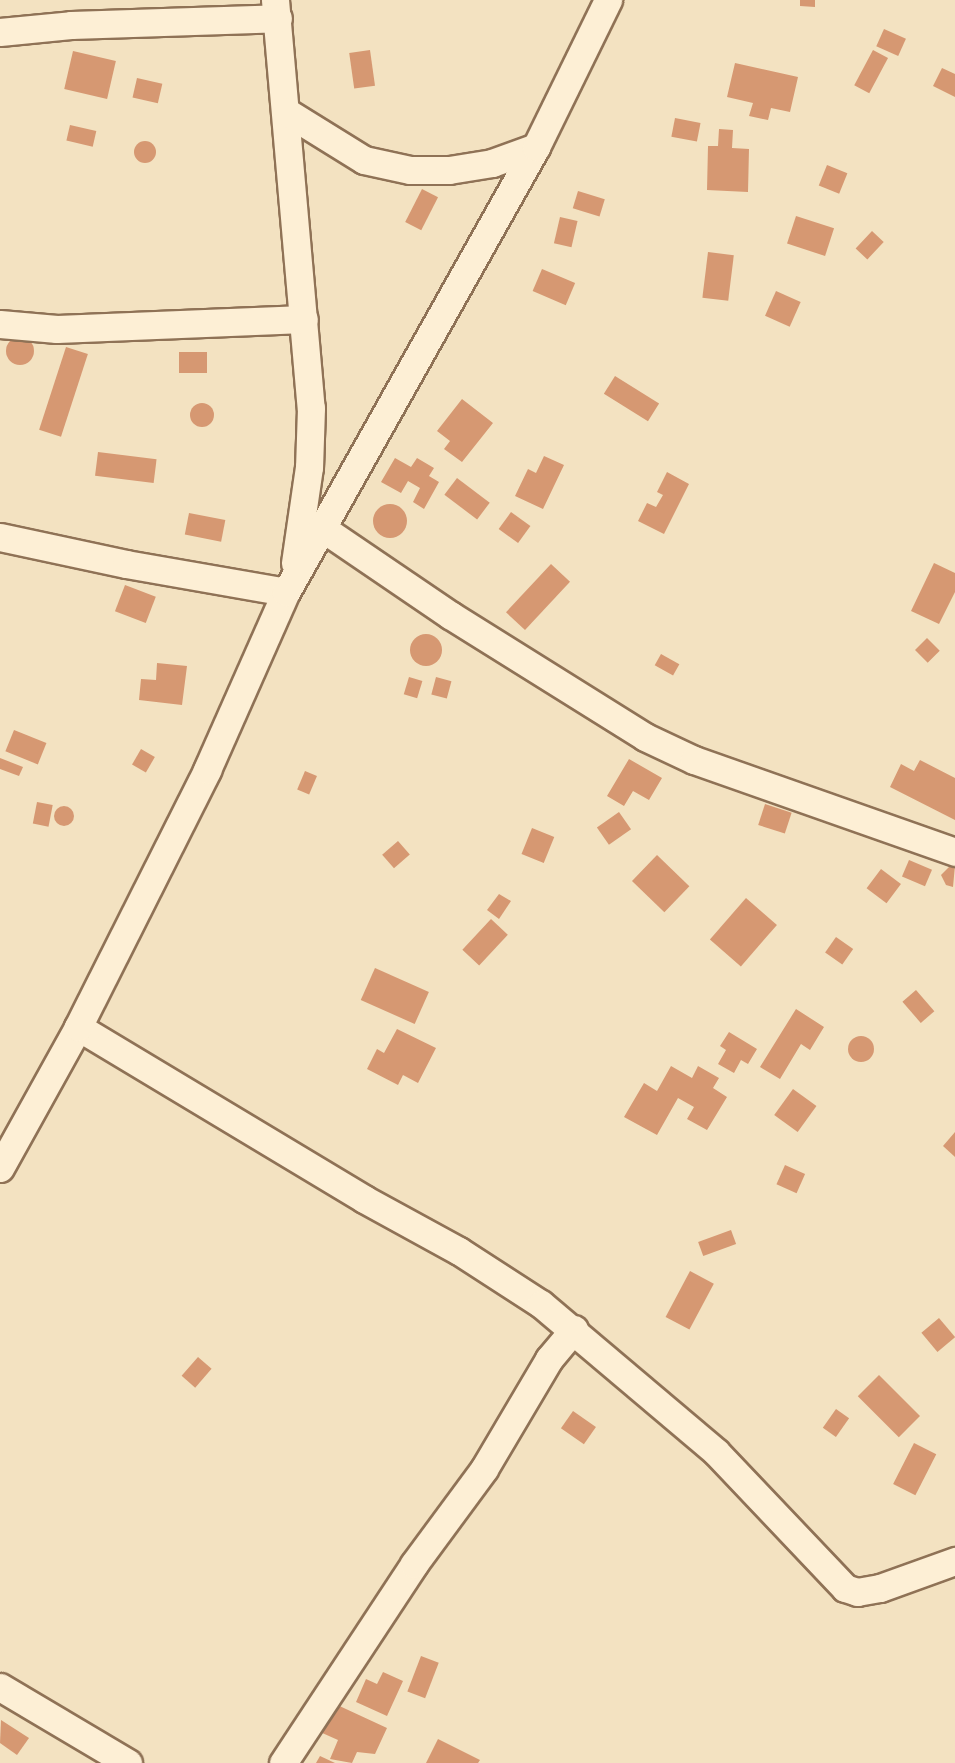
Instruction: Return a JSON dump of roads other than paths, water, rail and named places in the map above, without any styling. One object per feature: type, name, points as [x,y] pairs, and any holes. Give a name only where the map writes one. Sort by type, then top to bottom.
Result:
[{"type":"street","points":[[0,1168],[78,1027],[207,770],[290,587],[536,147],[608,0]]},
{"type":"street","points":[[0,32],[276,9],[311,408],[309,467],[290,587]]},
{"type":"street","points":[[285,111],[364,160],[410,170],[449,170],[492,163],[536,147]]},
{"type":"street","points":[[0,324],[57,329],[304,319]]},
{"type":"street","points":[[322,528],[450,615],[645,737],[694,760],[955,852]]},
{"type":"street","points":[[0,537],[126,564],[290,587]]},
{"type":"street","points":[[78,1027],[364,1199],[459,1251],[574,1329],[716,1452],[845,1588],[857,1592],[880,1588],[955,1561]]},
{"type":"street","points":[[283,1763],[414,1564],[484,1469],[549,1359],[574,1329]]},
{"type":"street","points":[[0,1687],[128,1763]]}]
